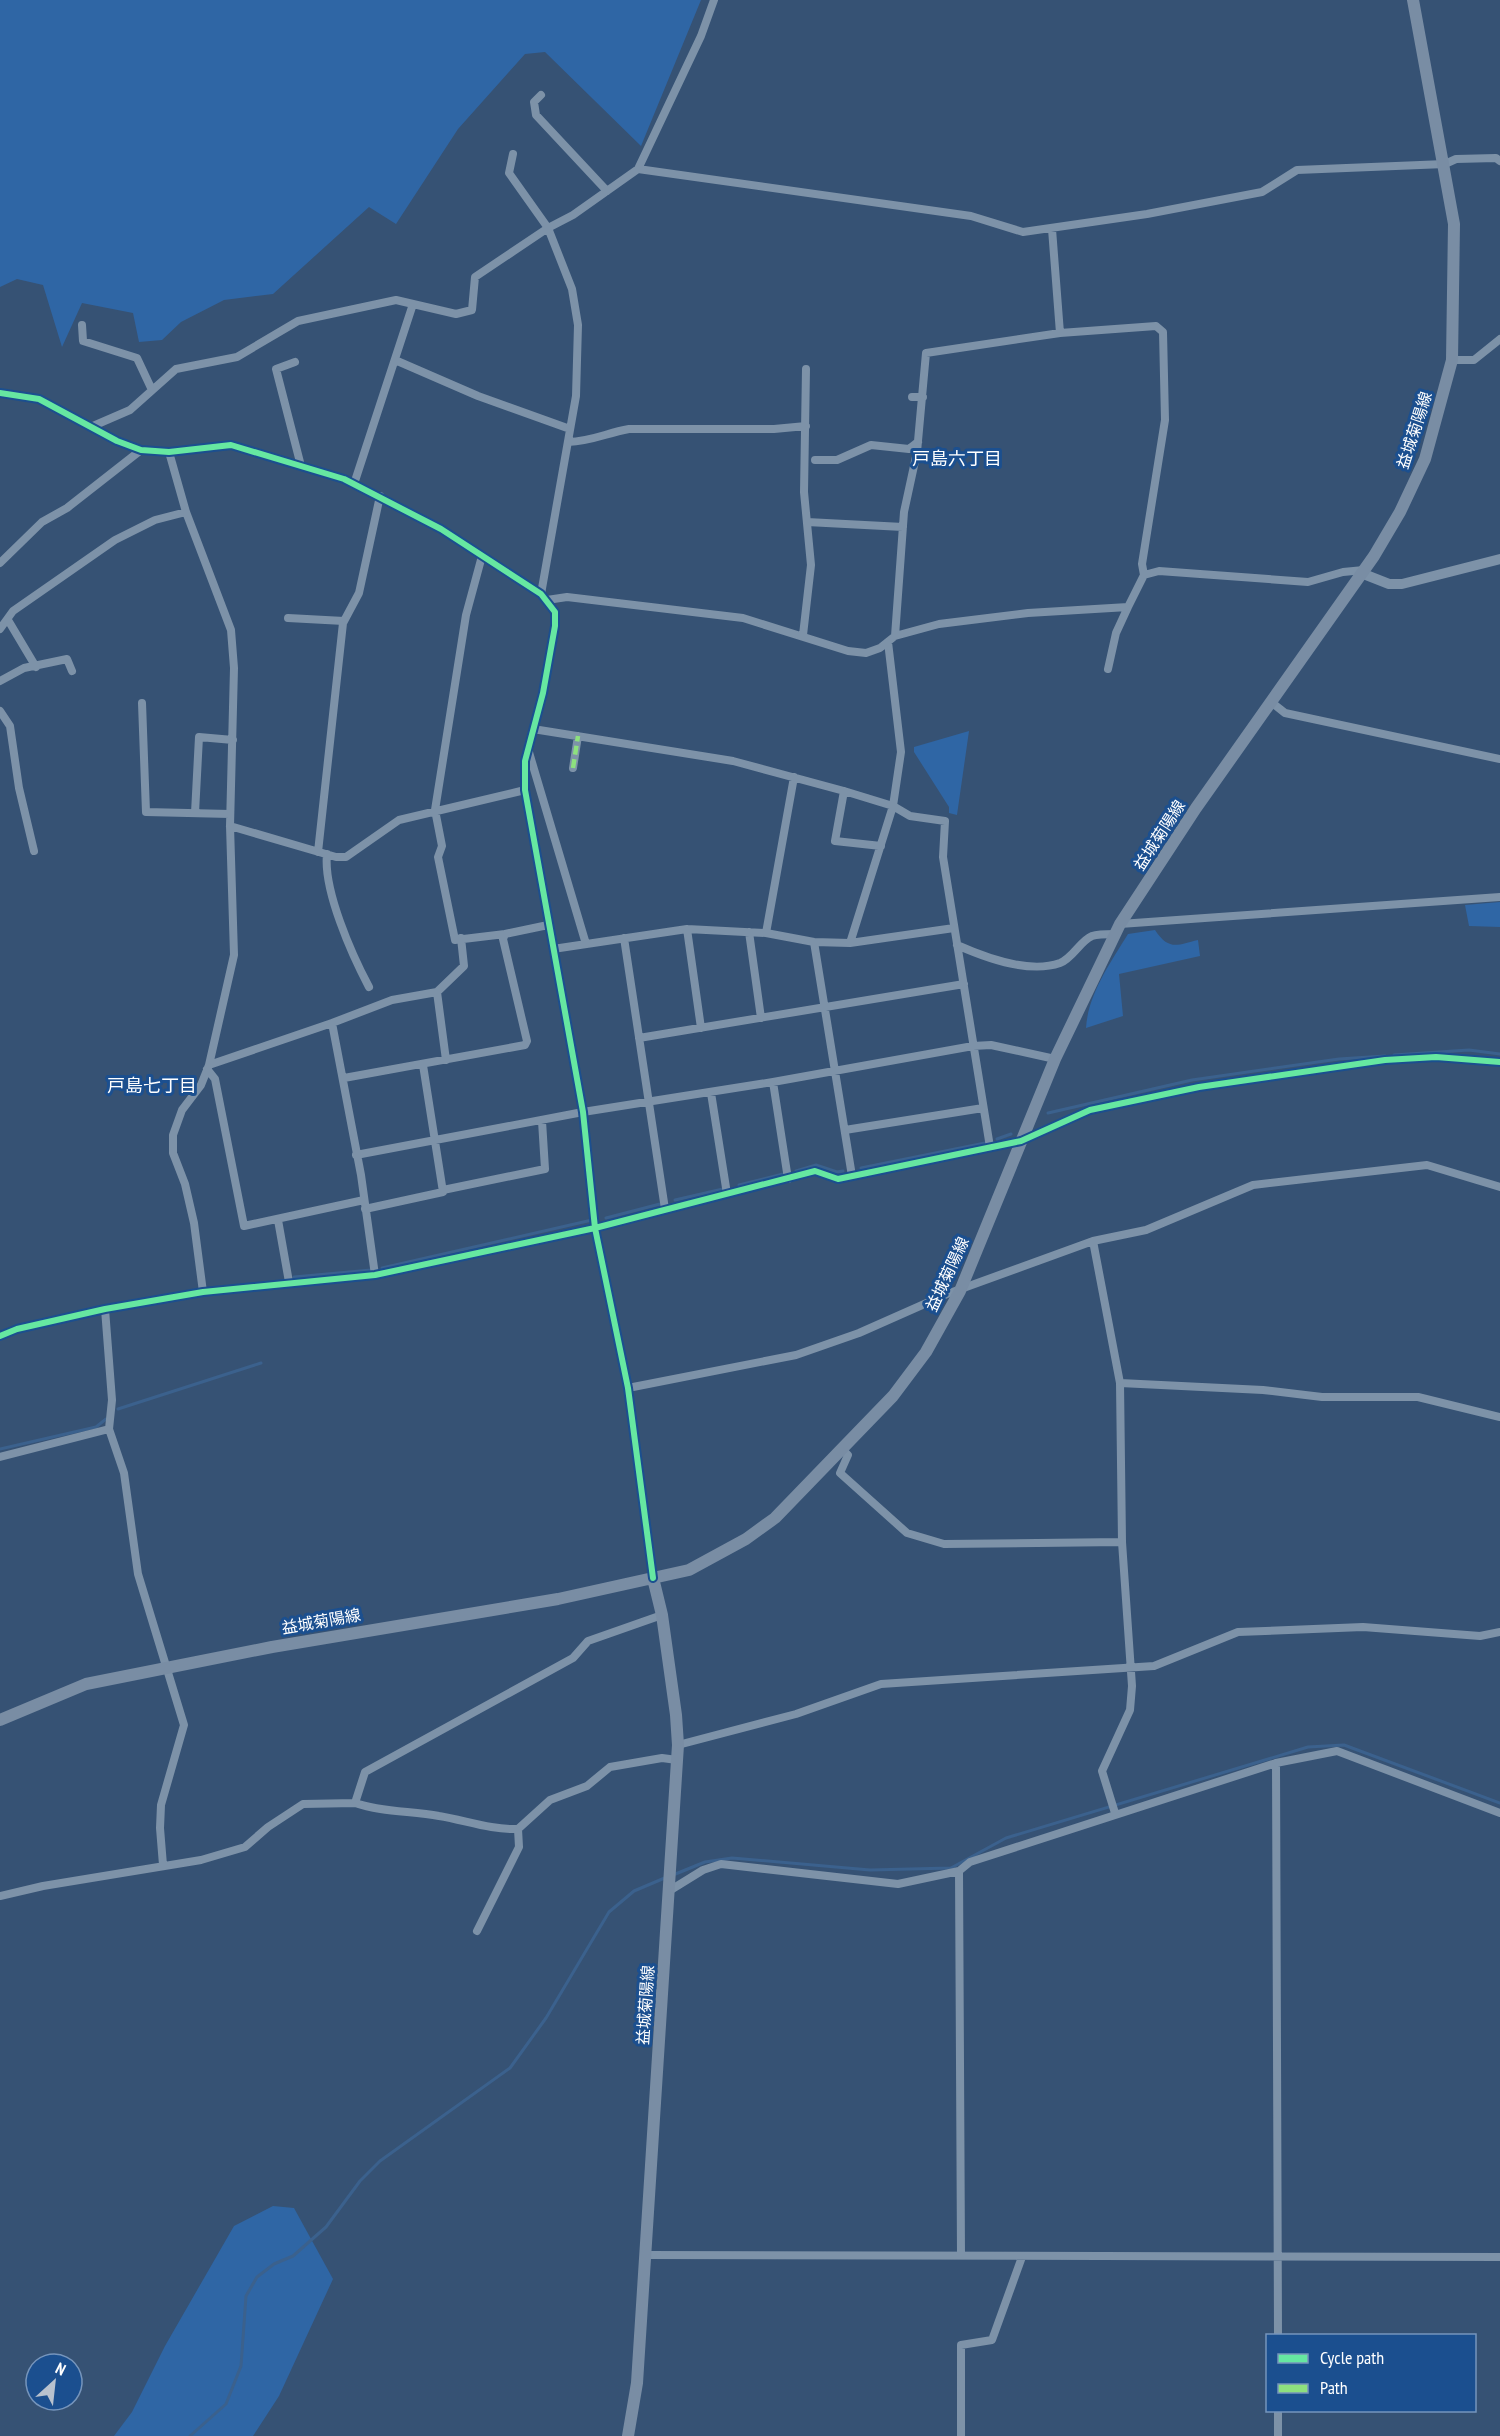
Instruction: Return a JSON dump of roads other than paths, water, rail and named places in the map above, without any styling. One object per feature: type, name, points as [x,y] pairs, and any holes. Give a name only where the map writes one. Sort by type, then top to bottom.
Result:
[{"type":"main road","name":"益城菊陽線","points":[[0,1720],[86,1684],[164,1667],[558,1599],[689,1570],[746,1539],[775,1518],[909,1377],[927,1352],[960,1291],[1055,1059],[1117,928],[1196,808],[1362,571],[1400,512],[1425,459],[1452,360],[1455,251],[1445,164],[1413,0]]},
{"type":"main road","name":"益城菊陽線","points":[[628,2436],[637,2383],[678,1745],[662,1615],[653,1578]]},
{"type":"street","points":[[93,426],[130,410],[176,369],[237,357],[298,321],[396,300],[466,313],[472,310],[475,277],[548,228],[573,215],[638,169],[701,36],[714,0]]},
{"type":"street","points":[[541,95],[534,102],[536,115],[607,191]]},
{"type":"street","points":[[513,154],[509,169],[510,177],[548,228],[572,289],[577,317],[579,363],[544,597]]},
{"type":"street","points":[[638,169],[971,216],[1023,232],[1052,229],[1262,192],[1297,170],[1445,164],[1456,159],[1496,158],[1500,161]]},
{"type":"street","points":[[1052,229],[1060,333]]},
{"type":"street","points":[[354,484],[413,304]]},
{"type":"street","points":[[82,325],[83,341],[137,358],[152,390]]},
{"type":"street","points":[[850,943],[893,806],[902,752],[891,639],[903,527],[918,442],[926,352],[1060,333],[1156,326],[1163,332],[1165,420],[1142,564],[1144,575],[1116,633],[1108,669]]},
{"type":"street","points":[[1452,360],[1474,360],[1500,339]]},
{"type":"street","points":[[395,360],[478,396],[570,429]]},
{"type":"street","points":[[295,362],[276,369],[301,466]]},
{"type":"street","points":[[803,635],[811,565],[804,492],[806,369]]},
{"type":"street","points":[[0,393],[39,399],[93,426],[117,441],[141,450],[169,452],[231,446],[354,484],[441,529],[544,597],[555,612],[555,626],[525,761],[525,790],[583,1112],[595,1228],[628,1388],[653,1578]]},
{"type":"street","points":[[912,398],[923,397]]},
{"type":"street","points":[[568,442],[590,441],[609,432],[629,429],[774,429],[806,426]]},
{"type":"street","points":[[815,460],[837,460],[854,455],[871,445],[909,449],[918,442]]},
{"type":"street","points":[[0,562],[42,522],[67,508],[141,450]]},
{"type":"street","points":[[169,452],[186,512],[231,630],[234,668],[230,814],[234,955],[208,1067],[201,1085],[182,1110],[173,1135],[173,1153],[185,1184],[194,1223],[203,1292]]},
{"type":"street","points":[[369,987],[358,966],[328,884],[323,853],[344,621],[359,593],[380,496]]},
{"type":"street","points":[[0,629],[13,611],[115,540],[155,520],[186,512]]},
{"type":"street","points":[[807,522],[903,527]]},
{"type":"street","points":[[482,556],[466,615],[435,810],[442,846],[438,856],[455,940],[505,934],[548,925]]},
{"type":"street","points":[[1144,575],[1159,571],[1308,582],[1343,572],[1362,571],[1389,584],[1402,584],[1500,559]]},
{"type":"street","points":[[544,597],[567,597],[743,618],[848,651],[866,653],[891,639],[939,624],[1028,613],[1128,607]]},
{"type":"street","points":[[288,618],[344,621]]},
{"type":"street","points":[[8,620],[36,667]]},
{"type":"street","points":[[0,681],[24,668],[67,659],[72,671]]},
{"type":"street","points":[[1271,702],[1285,713],[1500,759]]},
{"type":"street","points":[[142,703],[146,812],[230,814]]},
{"type":"street","points":[[0,711],[10,726],[19,788],[34,851]]},
{"type":"street","points":[[533,729],[733,760],[893,806],[910,816],[945,821],[943,857],[990,1147]]},
{"type":"street","points":[[195,813],[199,736],[233,740]]},
{"type":"street","points":[[573,768],[578,736]]},
{"type":"street","points":[[528,748],[586,944]]},
{"type":"street","points":[[766,933],[794,777]]},
{"type":"street","points":[[230,826],[323,853],[346,857],[399,820],[525,790]]},
{"type":"street","points":[[844,791],[835,841],[880,846]]},
{"type":"street","points":[[957,945],[990,960],[1014,965],[1060,963],[1091,936],[1117,928],[1500,897]]},
{"type":"street","points":[[553,949],[687,929],[766,933],[814,942],[850,943],[954,928]]},
{"type":"street","points":[[687,929],[701,1028]]},
{"type":"street","points":[[749,932],[761,1018]]},
{"type":"street","points":[[344,1078],[525,1045],[527,1041],[503,939],[505,934]]},
{"type":"street","points":[[208,1067],[392,1000],[437,992],[464,966],[461,938]]},
{"type":"street","points":[[624,938],[665,1209]]},
{"type":"street","points":[[814,942],[852,1176]]},
{"type":"street","points":[[639,1038],[964,984]]},
{"type":"street","points":[[437,992],[446,1060]]},
{"type":"street","points":[[332,1023],[344,1078],[375,1275]]},
{"type":"street","points":[[356,1155],[583,1112],[773,1083],[973,1047],[991,1045],[1055,1059]]},
{"type":"street","points":[[0,1336],[17,1329],[105,1308],[203,1292],[375,1275],[595,1228],[815,1171],[838,1179],[1021,1141],[1090,1110],[1199,1087],[1385,1060],[1436,1058],[1500,1062]]},
{"type":"street","points":[[208,1067],[215,1078],[244,1226],[365,1204],[442,1194],[436,1140],[423,1065]]},
{"type":"street","points":[[773,1083],[788,1179]]},
{"type":"street","points":[[711,1093],[727,1194]]},
{"type":"street","points":[[845,1130],[983,1108]]},
{"type":"street","points":[[443,1190],[545,1169],[542,1121]]},
{"type":"street","points":[[628,1388],[796,1355],[860,1333],[947,1294],[1093,1241],[1146,1230],[1253,1185],[1426,1165],[1500,1187]]},
{"type":"street","points":[[278,1220],[289,1282]]},
{"type":"street","points":[[1093,1241],[1120,1383],[1122,1542],[1132,1666],[1130,1710],[1102,1771],[1114,1811]]},
{"type":"street","points":[[105,1308],[112,1400],[109,1429],[124,1473],[138,1574],[164,1667],[184,1725],[161,1806],[159,1828],[163,1865]]},
{"type":"street","points":[[1120,1383],[1263,1390],[1322,1397],[1418,1397],[1500,1417]]},
{"type":"street","points":[[0,1457],[109,1429]]},
{"type":"street","points":[[842,1449],[848,1455],[840,1473],[907,1533],[944,1544],[1122,1542]]},
{"type":"street","points":[[355,1803],[360,1781],[370,1769],[573,1658],[588,1641],[662,1615]]},
{"type":"street","points":[[678,1745],[796,1714],[880,1684],[1154,1666],[1238,1632],[1363,1627],[1480,1636],[1500,1632]]},
{"type":"street","points":[[669,1888],[721,1864],[898,1884],[959,1871],[970,1862],[1114,1811],[1276,1763],[1337,1751],[1500,1813]]},
{"type":"street","points":[[0,1896],[201,1860],[245,1847],[268,1827],[303,1804],[355,1803],[368,1807],[440,1816],[480,1826],[518,1829],[550,1800],[587,1786],[610,1767],[662,1758],[677,1760]]},
{"type":"street","points":[[1276,1763],[1278,2334]]},
{"type":"street","points":[[477,1931],[519,1847],[518,1829]]},
{"type":"street","points":[[959,1871],[961,2255]]},
{"type":"street","points":[[644,2255],[1500,2257]]},
{"type":"street","points":[[961,2436],[961,2345],[992,2340],[1022,2257]]},
{"type":"street","points":[[1278,2412],[1278,2436]]},
{"type":"waterway","points":[[1394,1055],[1469,1050],[1500,1054]]},
{"type":"waterway","points":[[1048,1113],[1192,1080],[1339,1059],[1385,1056]]},
{"type":"waterway","points":[[997,1139],[1011,1134]]},
{"type":"waterway","points":[[861,1168],[985,1143]]},
{"type":"waterway","points":[[796,1171],[816,1165],[837,1172],[843,1171]]},
{"type":"waterway","points":[[739,1185],[783,1174]]},
{"type":"waterway","points":[[675,1200],[723,1189]]},
{"type":"waterway","points":[[606,1218],[660,1204]]},
{"type":"waterway","points":[[382,1268],[592,1220]]},
{"type":"waterway","points":[[294,1277],[371,1270]]},
{"type":"waterway","points":[[118,1409],[261,1363]]},
{"type":"waterway","points":[[0,1449],[96,1427],[106,1419]]},
{"type":"waterway","points":[[673,1875],[705,1862],[732,1858],[870,1870],[951,1868],[1006,1838],[1308,1747],[1344,1745],[1500,1803]]},
{"type":"waterway","points":[[190,2436],[226,2404],[241,2366],[246,2296],[257,2277],[274,2264],[293,2256],[326,2227],[360,2181],[380,2161],[510,2068],[546,2018],[609,1912],[634,1891],[667,1877]]},
{"type":"district","name":"戸島六丁目","points":[[957,458]]},
{"type":"district","name":"戸島七丁目","points":[[152,1085]]}]
